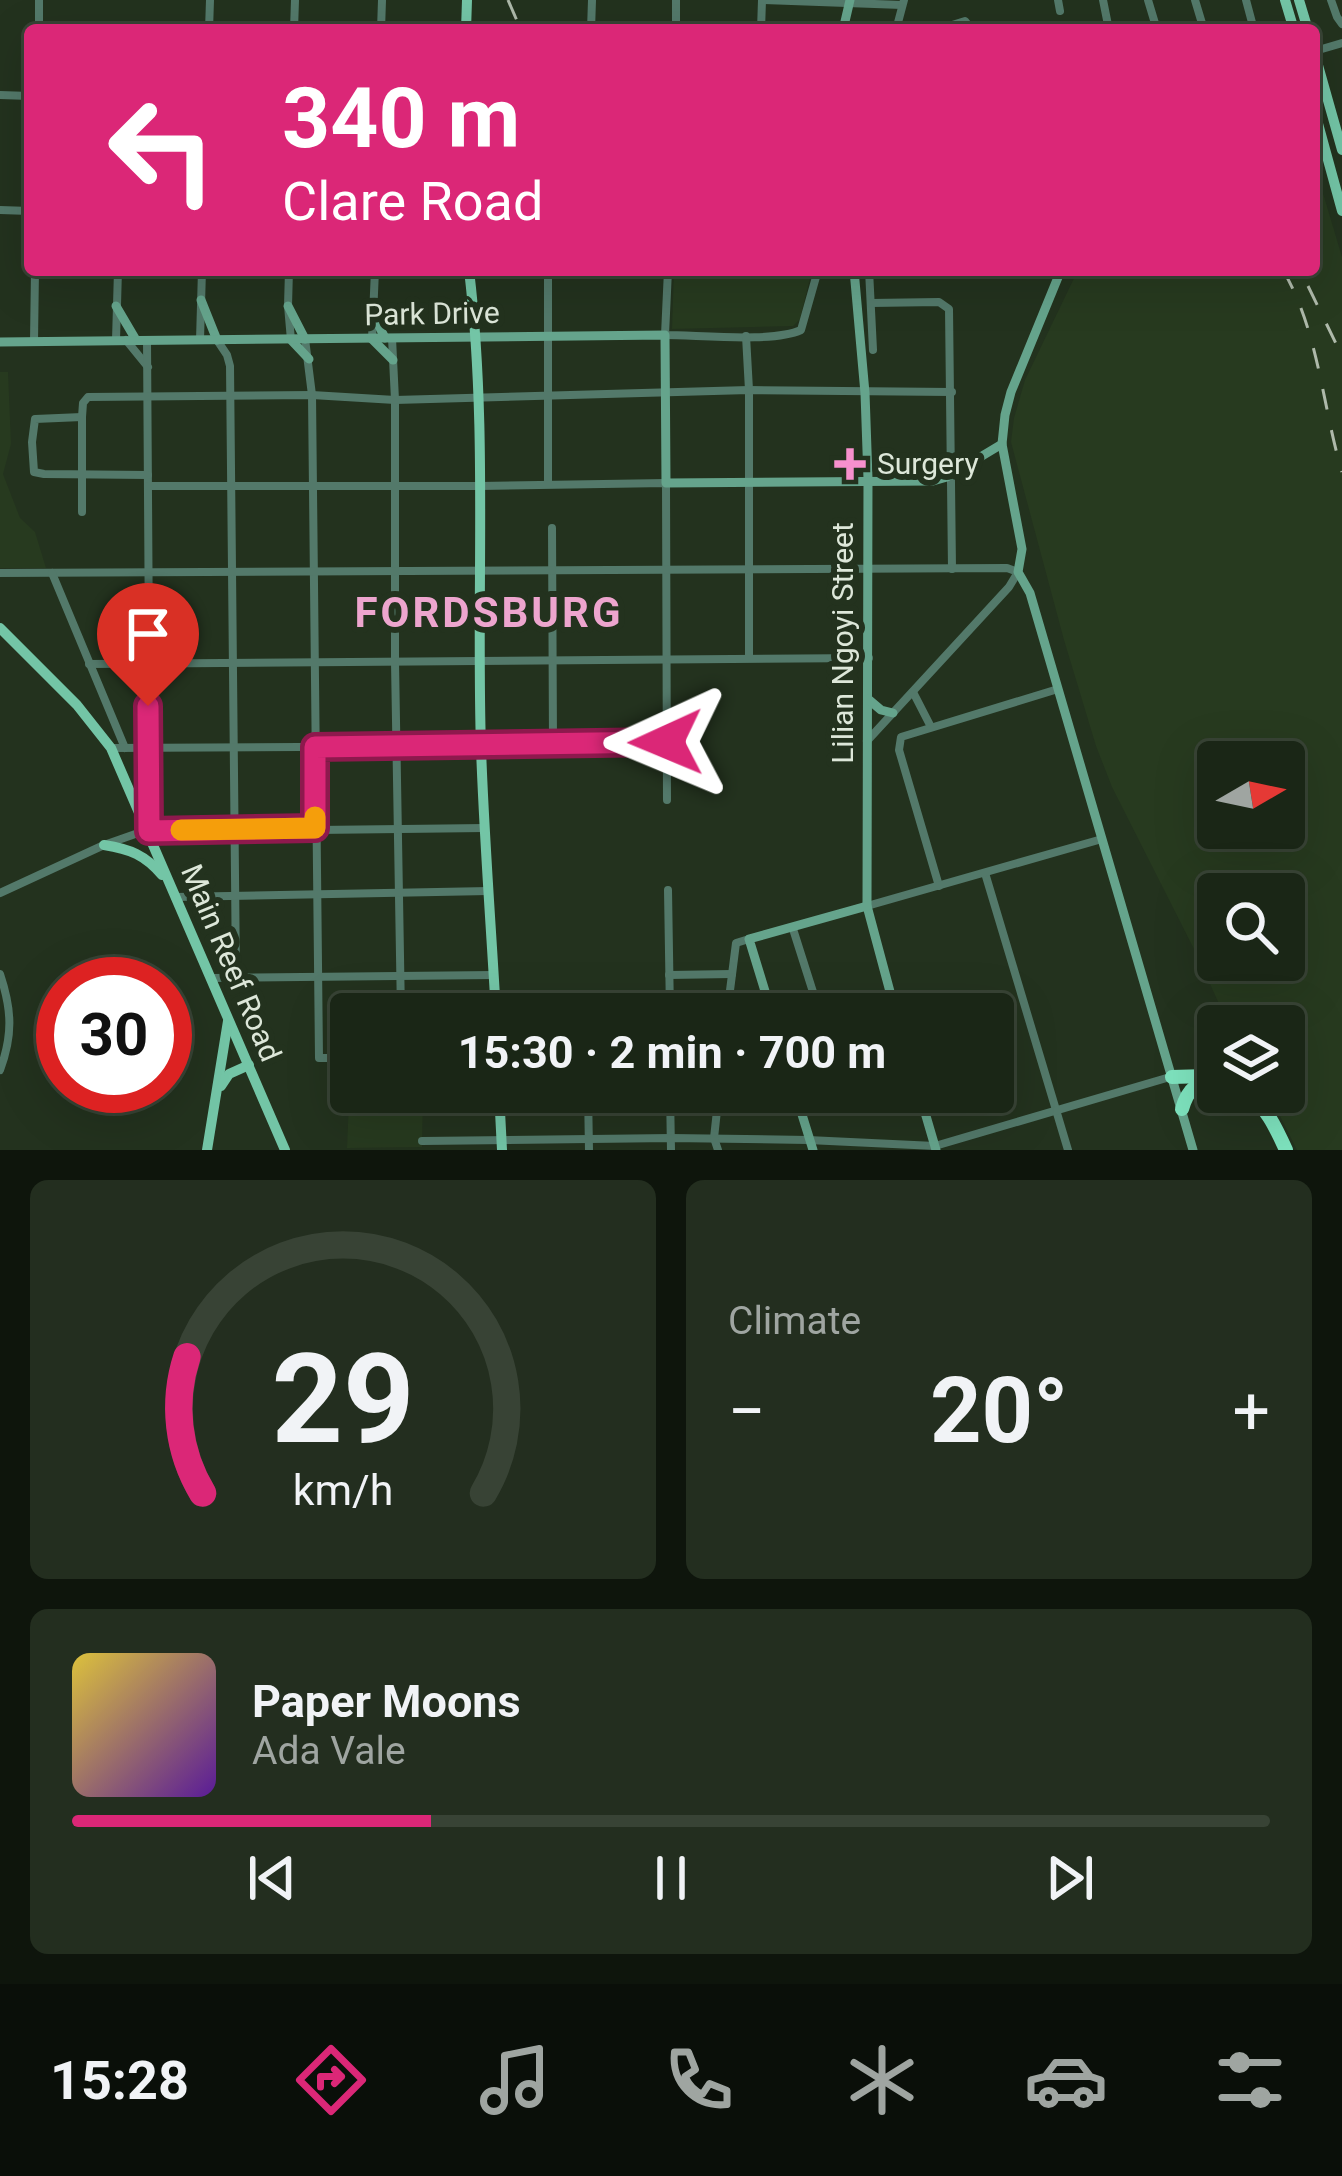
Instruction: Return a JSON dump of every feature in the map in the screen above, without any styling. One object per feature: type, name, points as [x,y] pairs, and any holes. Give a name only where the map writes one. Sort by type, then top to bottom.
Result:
[{"type":"highway","points":[[1172,1077],[1197,1078]]},
{"type":"highway","points":[[1182,1109],[1185,1097],[1197,1084]]},
{"type":"highway","points":[[1265,1113],[1286,1150]]},
{"type":"main road","points":[[1320,72],[1342,150]]},
{"type":"main road","points":[[1320,132],[1342,211]]},
{"type":"main road","points":[[470,276],[479,396],[481,746],[495,993]]},
{"type":"main road","name":"Main Reef Road","points":[[0,628],[118,748],[168,882],[285,1150]]},
{"type":"main road","points":[[104,845],[136,851],[168,882]]},
{"type":"main road","points":[[207,1150],[228,1018]]},
{"type":"main road","points":[[213,1111],[224,1079],[249,1065]]},
{"type":"main road","points":[[501,1113],[502,1144]]},
{"type":"street","points":[[763,0],[903,3]]},
{"type":"street","points":[[1331,0],[1342,25]]},
{"type":"street","points":[[34,341],[35,276]]},
{"type":"street","points":[[118,276],[116,307],[149,368],[148,830]]},
{"type":"street","points":[[200,340],[202,276]]},
{"type":"street","points":[[289,276],[291,340],[309,359]]},
{"type":"street","points":[[375,276],[372,339],[393,360]]},
{"type":"street","points":[[548,276],[548,485]]},
{"type":"street","points":[[667,800],[668,276]]},
{"type":"street","name":"Park Drive","points":[[0,342],[790,334],[801,330],[816,276]]},
{"type":"street","name":"Lilian Ngoyi Street","points":[[854,276],[868,479],[867,907],[890,993]]},
{"type":"street","points":[[869,276],[873,350]]},
{"type":"street","points":[[866,742],[1018,572],[1021,534],[1002,444],[1005,415],[1059,276]]},
{"type":"street","points":[[201,300],[229,360],[236,977]]},
{"type":"street","points":[[871,303],[938,302],[949,308],[952,569]]},
{"type":"street","points":[[287,305],[305,339],[312,395],[319,1058],[330,1058]]},
{"type":"street","points":[[116,307],[149,368]]},
{"type":"street","points":[[374,314],[388,338],[395,400],[400,993]]},
{"type":"street","points":[[746,336],[749,658]]},
{"type":"street","points":[[82,512],[82,403],[88,397],[312,395],[395,400],[749,390],[952,392]]},
{"type":"street","points":[[82,417],[35,419],[34,472],[231,485],[933,481],[1002,444]]},
{"type":"street","points":[[552,528],[554,744]]},
{"type":"street","points":[[0,573],[1007,568],[1018,572],[1028,587],[1193,1150]]},
{"type":"street","points":[[52,572],[118,748],[666,742]]},
{"type":"street","points":[[89,664],[868,658]]},
{"type":"street","points":[[939,886],[898,742],[904,735],[1055,690]]},
{"type":"street","points":[[913,692],[931,727]]},
{"type":"street","points":[[868,699],[893,713]]},
{"type":"street","points":[[0,893],[148,830],[485,828]]},
{"type":"street","points":[[730,993],[736,943],[1102,839]]},
{"type":"street","points":[[985,873],[1068,1150]]},
{"type":"street","points":[[668,890],[669,993]]},
{"type":"street","points":[[175,897],[489,891]]},
{"type":"street","points":[[794,929],[814,993]]},
{"type":"street","points":[[749,940],[765,993]]},
{"type":"street","points":[[0,974],[12,1018],[0,1070]]},
{"type":"street","points":[[669,975],[732,974]]},
{"type":"street","points":[[210,978],[494,975]]},
{"type":"street","points":[[422,1141],[502,1144],[715,1138],[936,1148],[1172,1077]]},
{"type":"street","points":[[588,1113],[589,1150]]},
{"type":"street","points":[[670,1113],[671,1150]]},
{"type":"street","points":[[717,1113],[718,1150]]},
{"type":"street","points":[[801,1113],[811,1145]]},
{"type":"street","points":[[925,1113],[936,1148]]},
{"type":"shaded area","points":[[1320,183],[1342,257],[1342,1150],[1297,1150],[1278,1113],[1305,1113],[1305,1005],[1220,1005],[1209,981],[1305,981],[1305,873],[1197,873],[1197,955],[1096,746],[1011,442],[1025,380],[1075,276],[1320,276]]},
{"type":"shaded area","points":[[674,276],[811,276],[800,319],[793,326],[672,329]]},
{"type":"shaded area","points":[[0,372],[8,372],[11,444],[3,474],[20,518],[35,532],[46,568],[0,568]]},
{"type":"shaded area","points":[[348,1113],[423,1113],[422,1147],[347,1148]]},
{"type":"railway","points":[[508,0],[518,24]]},
{"type":"railway","points":[[1286,276],[1305,318],[1342,472]]},
{"type":"railway","points":[[1308,286],[1342,356]]},
{"type":"slow traffic","points":[[181,830],[315,828],[315,817]]},
{"type":"place","name":"Surgery","points":[[850,464]]},
{"type":"district","name":"FORDSBURG","points":[[489,612]]},
{"type":"route","points":[[148,706],[149,831],[315,828],[315,747],[666,742]]}]
